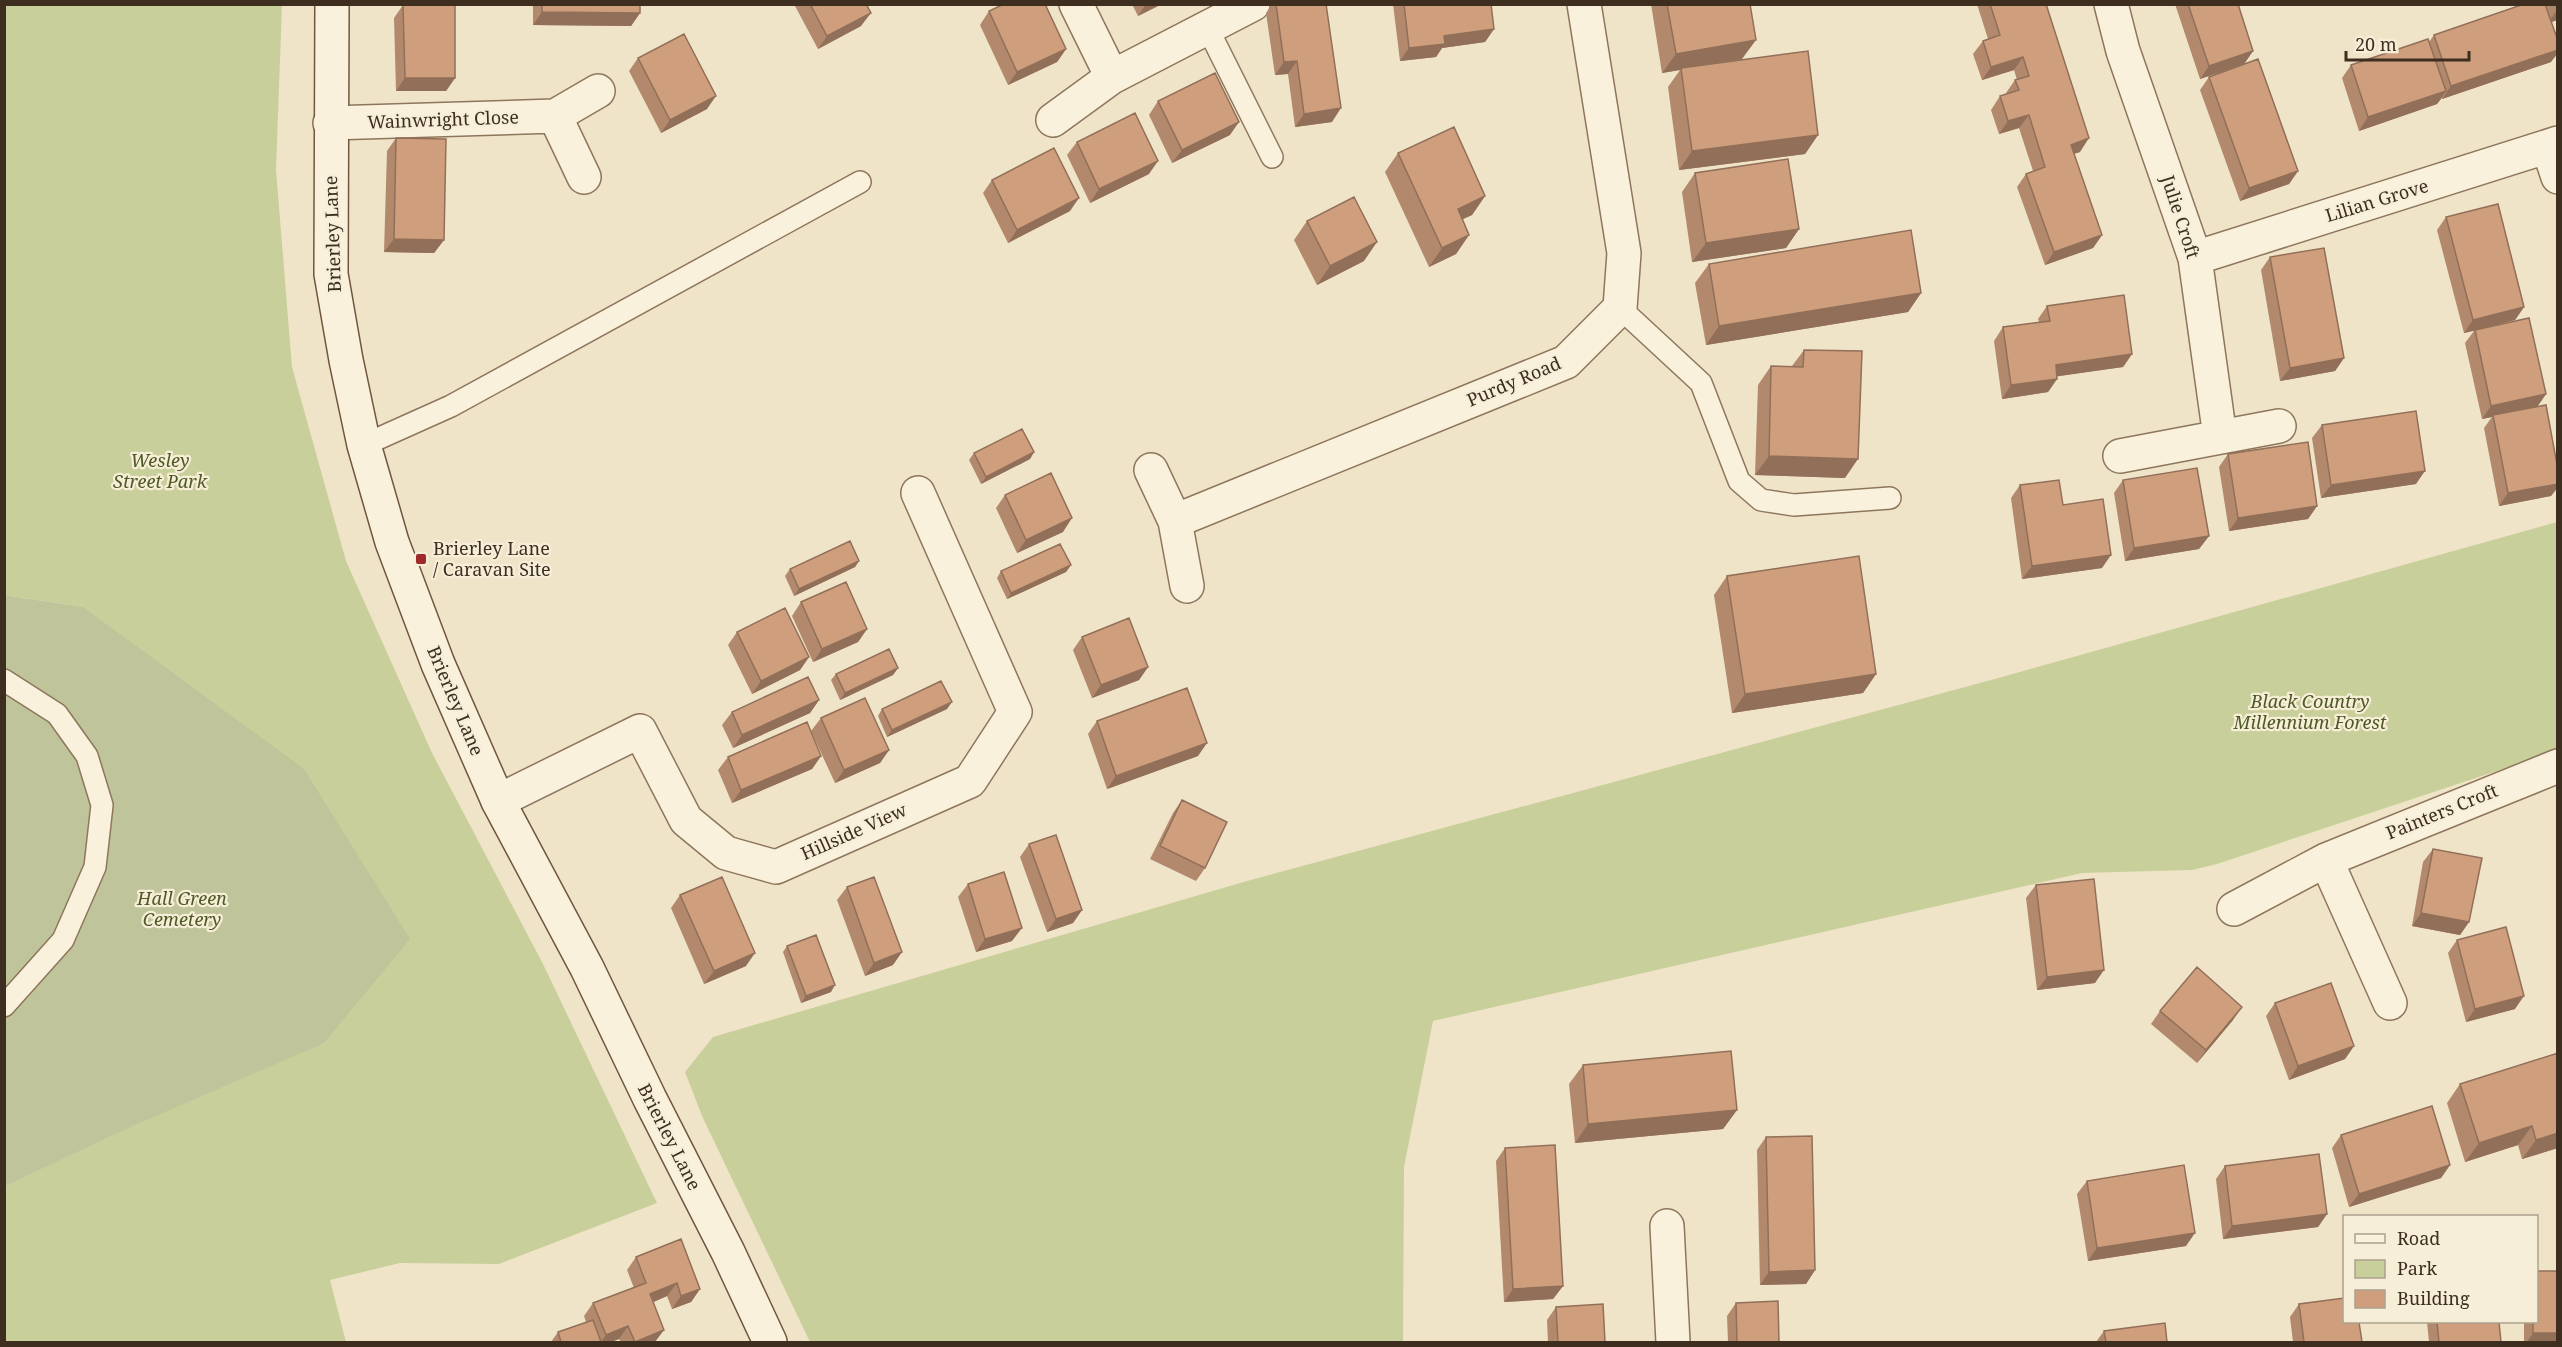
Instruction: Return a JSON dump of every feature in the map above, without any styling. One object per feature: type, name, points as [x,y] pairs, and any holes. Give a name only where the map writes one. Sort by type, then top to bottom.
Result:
[{"type":"street","name":"Brierley Lane","points":[[332,4],[331,274],[364,445],[392,542],[438,664],[498,801],[587,968],[650,1100],[728,1252],[770,1342]]},
{"type":"street","points":[[1076,4],[1112,77]]},
{"type":"street","points":[[1053,120],[1112,77],[1253,4]]},
{"type":"street","points":[[1584,4],[1624,253],[1620,308]]},
{"type":"street","name":"Julie Croft","points":[[2111,4],[2123,51],[2195,258],[2220,437]]},
{"type":"street","name":"Wainwright Close","points":[[330,123],[555,116],[598,91]]},
{"type":"street","points":[[555,116],[584,177]]},
{"type":"street","points":[[2553,145],[2558,177]]},
{"type":"street","name":"Lilian Grove","points":[[2195,258],[2553,145]]},
{"type":"street","name":"Purdy Road","points":[[1175,521],[1566,362],[1620,308]]},
{"type":"street","points":[[2120,456],[2279,426]]},
{"type":"street","points":[[1151,470],[1175,521],[1187,586]]},
{"type":"street","name":"Hillside View","points":[[498,801],[639,730],[686,820],[726,853],[776,867],[970,782],[1015,712],[918,493]]},
{"type":"street","name":"Painters Croft","points":[[2234,909],[2326,860],[2558,766]]},
{"type":"street","points":[[2326,860],[2390,1003]]},
{"type":"street","points":[[1667,1226],[1673,1342]]},
{"type":"lane","points":[[1208,28],[1272,157]]},
{"type":"lane","points":[[364,445],[451,406],[860,182]]},
{"type":"lane","points":[[1620,308],[1701,383],[1739,481],[1761,500],[1794,505],[1890,498]]},
{"type":"lane","points":[[4,680],[57,714],[87,756],[102,805],[95,867],[63,940],[4,1006]]},
{"type":"green space","name":"Wesley Street Park","points":[[5,5],[282,5],[276,170],[292,367],[346,561],[432,753],[544,966],[657,1203],[499,1264],[400,1263],[330,1280],[346,1342],[5,1342],[4,1186],[142,1122],[83,607],[5,595]]},
{"type":"green space","name":"Black Country Millennium Forest","points":[[2557,522],[2557,751],[2217,864],[2192,870],[2082,873],[1433,1021],[1404,1167],[1403,1342],[810,1342],[702,1116],[685,1072],[713,1037],[1247,881],[1991,680]]},
{"type":"green space","name":"Hall Green Cemetery","points":[[4,595],[83,607],[304,769],[410,939],[324,1043],[142,1122],[5,1186]]},
{"type":"building","points":[[542,4],[640,4],[640,13],[542,12]]},
{"type":"building","points":[[810,4],[866,4],[871,13],[827,36]]},
{"type":"building","points":[[1004,4],[1045,4],[1066,49],[1017,72],[989,11]]},
{"type":"building","points":[[1276,4],[1326,4],[1341,108],[1304,114],[1297,61],[1284,62]]},
{"type":"building","points":[[1404,4],[1491,4],[1494,29],[1444,36],[1445,44],[1409,48]]},
{"type":"building","points":[[1667,4],[1750,4],[1756,40],[1676,54]]},
{"type":"building","points":[[1990,4],[2046,4],[2089,138],[2071,145],[2102,235],[2054,252],[2026,174],[2045,167],[2029,115],[2008,121],[2000,96],[2019,90],[2015,80],[2029,76],[2023,57],[1991,67],[1983,41],[2000,35]]},
{"type":"building","points":[[2188,4],[2238,4],[2253,51],[2209,66]]},
{"type":"building","points":[[2524,4],[2545,4],[2558,41],[2558,50],[2451,86],[2434,35]]},
{"type":"building","points":[[403,5],[455,5],[455,78],[405,78]]},
{"type":"building","points":[[684,34],[716,96],[670,120],[638,58]]},
{"type":"building","points":[[2428,39],[2446,91],[2368,117],[2351,65]]},
{"type":"building","points":[[1808,51],[1818,135],[1692,151],[1681,68]]},
{"type":"building","points":[[2258,59],[2298,171],[2249,188],[2209,77]]},
{"type":"building","points":[[1215,73],[1239,122],[1182,150],[1158,101]]},
{"type":"building","points":[[1135,113],[1158,161],[1099,189],[1077,142]]},
{"type":"building","points":[[1454,127],[1485,196],[1458,209],[1469,235],[1442,248],[1398,153]]},
{"type":"building","points":[[396,138],[446,139],[444,240],[394,239]]},
{"type":"building","points":[[1054,148],[1079,198],[1017,230],[992,180]]},
{"type":"building","points":[[1788,159],[1799,229],[1706,243],[1695,173]]},
{"type":"building","points":[[1354,197],[1377,242],[1330,266],[1307,221]]},
{"type":"building","points":[[2498,204],[2524,307],[2473,320],[2446,217]]},
{"type":"building","points":[[1911,230],[1921,293],[1719,326],[1709,264]]},
{"type":"building","points":[[2324,248],[2344,358],[2290,368],[2270,257]]},
{"type":"building","points":[[2124,295],[2132,354],[2056,365],[2057,379],[2011,385],[2003,327],[2050,321],[2047,306]]},
{"type":"building","points":[[2529,318],[2546,394],[2491,406],[2475,330]]},
{"type":"building","points":[[1804,350],[1862,351],[1858,459],[1769,456],[1771,366],[1803,367]]},
{"type":"building","points":[[2546,405],[2558,470],[2558,484],[2508,493],[2493,415]]},
{"type":"building","points":[[2416,411],[2425,471],[2331,485],[2322,425]]},
{"type":"building","points":[[1022,429],[1034,452],[986,477],[974,453]]},
{"type":"building","points":[[2308,442],[2317,506],[2238,518],[2228,454]]},
{"type":"building","points":[[2197,468],[2209,536],[2134,548],[2123,480]]},
{"type":"building","points":[[1051,473],[1072,518],[1026,540],[1005,495]]},
{"type":"building","points":[[2059,480],[2063,505],[2103,499],[2111,555],[2032,566],[2020,485]]},
{"type":"building","points":[[850,541],[859,561],[799,589],[790,569]]},
{"type":"building","points":[[1060,544],[1071,565],[1011,593],[1001,571]]},
{"type":"building","points":[[1859,556],[1876,674],[1745,694],[1727,576]]},
{"type":"building","points":[[846,582],[867,629],[822,649],[801,602]]},
{"type":"building","points":[[785,608],[809,657],[761,681],[737,632]]},
{"type":"building","points":[[1129,618],[1148,667],[1101,685],[1082,637]]},
{"type":"building","points":[[889,649],[898,668],[845,693],[836,674]]},
{"type":"building","points":[[808,677],[819,700],[742,735],[732,712]]},
{"type":"building","points":[[941,681],[952,702],[892,730],[882,709]]},
{"type":"building","points":[[1187,688],[1207,743],[1116,776],[1097,721]]},
{"type":"building","points":[[865,698],[889,750],[844,770],[821,718]]},
{"type":"building","points":[[807,722],[821,756],[741,790],[728,757]]},
{"type":"building","points":[[1182,800],[1227,822],[1205,868],[1160,846]]},
{"type":"building","points":[[1056,835],[1082,910],[1056,919],[1029,844]]},
{"type":"building","points":[[2433,849],[2482,858],[2469,922],[2421,913]]},
{"type":"building","points":[[1004,872],[1022,928],[985,939],[968,884]]},
{"type":"building","points":[[722,877],[755,953],[714,971],[680,895]]},
{"type":"building","points":[[874,877],[902,952],[874,963],[847,887]]},
{"type":"building","points":[[2094,879],[2104,970],[2047,977],[2036,885]]},
{"type":"building","points":[[2506,927],[2524,996],[2475,1009],[2457,940]]},
{"type":"building","points":[[816,935],[835,985],[806,996],[787,946]]},
{"type":"building","points":[[2197,967],[2242,1007],[2206,1050],[2160,1011]]},
{"type":"building","points":[[2331,983],[2354,1046],[2298,1066],[2275,1003]]},
{"type":"building","points":[[1731,1051],[1737,1110],[1588,1124],[1583,1065]]},
{"type":"building","points":[[2558,1053],[2558,1133],[2536,1140],[2532,1126],[2479,1143],[2460,1084]]},
{"type":"building","points":[[2432,1106],[2450,1165],[2359,1194],[2341,1135]]},
{"type":"building","points":[[1812,1136],[1815,1270],[1769,1272],[1766,1137]]},
{"type":"building","points":[[1555,1145],[1563,1286],[1513,1289],[1505,1148]]},
{"type":"building","points":[[2319,1154],[2327,1214],[2232,1226],[2225,1166]]},
{"type":"building","points":[[2184,1165],[2195,1233],[2097,1248],[2087,1181]]},
{"type":"building","points":[[681,1239],[700,1289],[681,1296],[677,1283],[650,1294],[664,1330],[635,1342],[628,1326],[606,1335],[593,1303],[646,1283],[636,1257]]},
{"type":"building","points":[[2538,1271],[2558,1271],[2558,1333],[2533,1333],[2533,1323],[2538,1323]]},
{"type":"building","points":[[2343,1298],[2343,1323],[2359,1323],[2362,1342],[2304,1342],[2299,1304]]},
{"type":"building","points":[[1778,1301],[1779,1342],[1737,1342],[1736,1303]]},
{"type":"building","points":[[1603,1304],[1605,1342],[1558,1342],[1556,1307]]},
{"type":"building","points":[[593,1320],[601,1342],[561,1342],[558,1332]]},
{"type":"building","points":[[2165,1323],[2167,1342],[2106,1342],[2104,1331]]},
{"type":"building","points":[[2437,1323],[2499,1323],[2501,1342],[2439,1342]]},
{"type":"place","name":"Brierley Lane / Caravan Site","points":[[421,559]]}]
